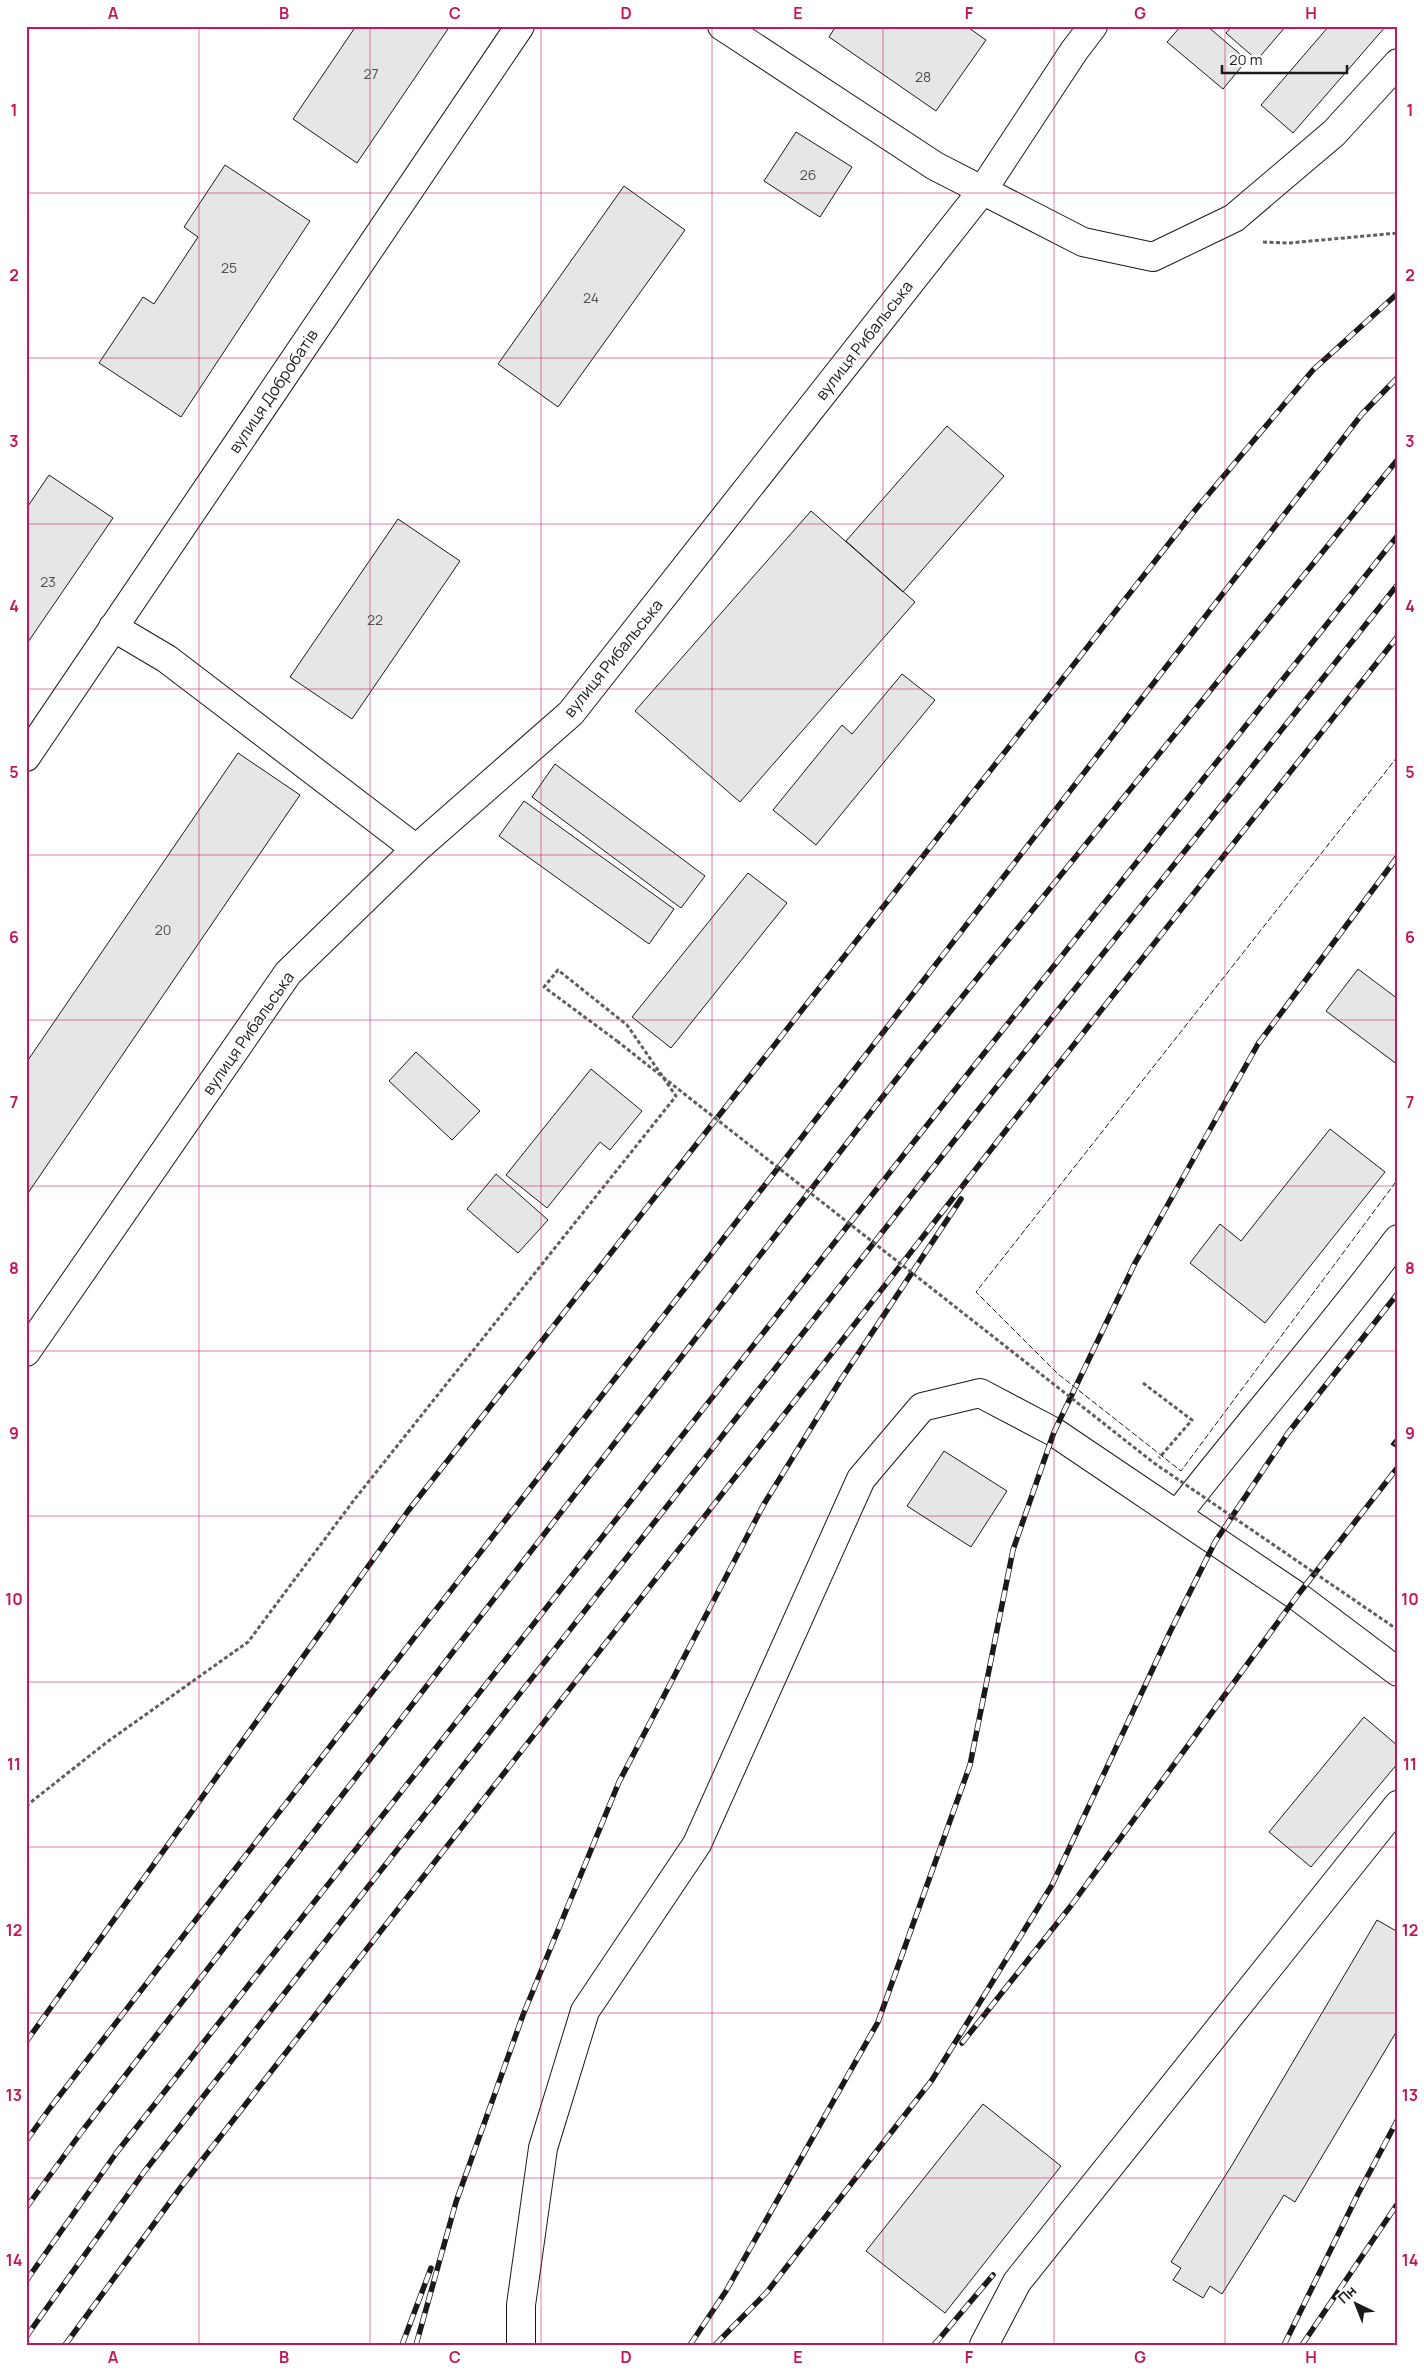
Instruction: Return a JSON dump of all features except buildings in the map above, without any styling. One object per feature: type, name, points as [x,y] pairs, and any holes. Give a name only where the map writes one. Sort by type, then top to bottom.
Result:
[{"type":"street","name":"вулиця Добробатів","points":[[26,757],[520,26]]},
{"type":"street","points":[[722,26],[935,166],[1083,242],[1154,257],[1234,218],[1334,133],[1398,63]]},
{"type":"street","name":"вулиця Рибальська","points":[[26,1352],[288,973],[416,848],[570,713],[982,191],[1074,51],[1093,26]]},
{"type":"street","points":[[113,627],[167,659],[416,848]]},
{"type":"street","points":[[1176,1515],[1360,1290],[1398,1239]]},
{"type":"street","points":[[521,2345],[521,2305],[543,2148],[585,2011],[697,1844],[861,1479],[922,1407],[980,1393],[1054,1432],[1297,1596],[1398,1672]]},
{"type":"street","points":[[984,2345],[1017,2282],[1398,1805]]},
{"type":"path","points":[[1262,242],[1289,243],[1398,233]]},
{"type":"path","points":[[26,1806],[107,1742],[248,1642],[354,1500],[676,1096],[627,1025],[558,970],[544,987],[617,1041],[1154,1463],[1398,1630]]},
{"type":"path","points":[[1143,1383],[1192,1420],[1154,1463]]},
{"type":"railway","points":[[26,2042],[408,1511],[1196,509],[1313,370],[1398,293]]},
{"type":"railway","points":[[26,2141],[1362,414],[1398,377]]},
{"type":"railway","points":[[26,2208],[83,2130],[915,1055],[1398,459]]},
{"type":"railway","points":[[26,2281],[117,2152],[958,1086],[1398,535]]},
{"type":"railway","points":[[26,2337],[144,2172],[979,1109],[1398,584]]},
{"type":"railway","points":[[65,2345],[181,2187],[1007,1129],[1398,636]]},
{"type":"railway","points":[[690,2345],[726,2291],[878,2022],[970,1765],[1013,1550],[1054,1432],[1135,1263],[1258,1044],[1398,856]]},
{"type":"railway","points":[[416,2345],[456,2202],[523,2015],[619,1782],[764,1504],[840,1381],[961,1199]]},
{"type":"railway","points":[[715,2345],[767,2292],[932,2080],[1052,1885],[1170,1632],[1215,1542],[1288,1433],[1398,1293]]},
{"type":"railway","points":[[962,2043],[1070,1907],[1297,1596],[1398,1467]]},
{"type":"railway","points":[[1284,2345],[1358,2194],[1398,2119]]},
{"type":"railway","points":[[1302,2345],[1398,2203]]},
{"type":"railway","points":[[402,2345],[431,2268]]},
{"type":"railway","points":[[934,2345],[993,2275]]},
{"type":"fence","points":[[1398,756],[976,1292],[1058,1374],[1181,1471],[1398,1179]]},
{"type":"wall","points":[[1398,1437],[1392,1444],[1398,1448]]}]
